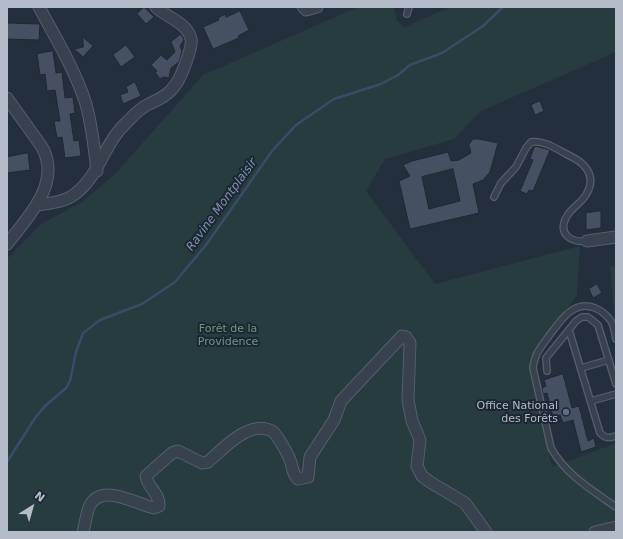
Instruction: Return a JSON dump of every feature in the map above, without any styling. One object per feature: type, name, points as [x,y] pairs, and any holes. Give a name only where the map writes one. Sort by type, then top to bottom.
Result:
[{"type":"street","points":[[39,7],[85,101],[90,123],[97,171]]},
{"type":"street","points":[[38,205],[65,200],[74,196],[97,171],[113,140],[124,124],[146,106],[162,98],[177,83],[191,46],[191,39],[186,29],[156,7]]},
{"type":"street","points":[[303,7],[306,10],[317,7]]},
{"type":"street","points":[[7,98],[46,155],[49,171],[38,205],[7,244]]},
{"type":"street","points":[[587,241],[616,236]]},
{"type":"street","points":[[83,532],[88,518],[89,507],[96,497],[104,494],[140,502],[154,508],[159,506],[155,492],[147,482],[146,476],[172,453],[178,451],[202,463],[208,462],[237,436],[247,431],[265,428],[273,431],[290,460],[294,476],[298,479],[308,477],[310,457],[334,420],[341,401],[402,336],[406,337],[410,343],[408,400],[412,421],[420,440],[417,466],[422,476],[465,503],[486,532]]},
{"type":"street","points":[[594,532],[616,527]]},
{"type":"lane","points":[[407,14],[409,7]]},
{"type":"lane","points":[[494,197],[501,183],[516,167],[526,148],[532,142],[539,141],[579,160],[589,170],[591,181],[587,194],[566,218],[564,232],[568,238],[576,242],[587,241]]},
{"type":"lane","points":[[616,339],[612,322],[602,312],[590,306],[575,308],[565,316],[537,352],[534,359],[533,368],[551,448],[557,459],[567,471],[616,507]]},
{"type":"lane","points":[[547,371],[546,358],[569,330],[582,318],[588,317],[594,320],[598,325],[616,384]]},
{"type":"lane","points":[[569,330],[600,433],[604,438],[608,439],[616,436]]},
{"type":"lane","points":[[581,368],[609,360]]},
{"type":"lane","points":[[590,401],[616,394]]},
{"type":"green space","name":"Forêt de la Providence","points":[[358,7],[394,7],[397,21],[405,27],[450,7],[616,7],[616,52],[481,111],[454,139],[385,159],[366,191],[435,284],[580,246],[577,295],[529,359],[552,467],[616,443],[616,532],[7,532],[7,259],[41,224],[82,202],[116,173],[203,75]]},
{"type":"green space","points":[[616,266],[616,334],[610,267]]},
{"type":"building","points":[[144,7],[154,17],[146,24],[137,14]]},
{"type":"building","points":[[240,11],[249,30],[238,36],[239,38],[213,49],[203,27],[219,20],[218,18],[225,14],[226,17]]},
{"type":"building","points":[[7,23],[40,24],[39,40],[7,39]]},
{"type":"building","points":[[181,34],[184,40],[180,46],[182,51],[179,62],[171,68],[169,78],[163,77],[160,79],[155,72],[157,71],[151,65],[161,55],[167,60],[175,52],[171,42]]},
{"type":"building","points":[[83,37],[93,46],[83,57],[74,49],[83,47]]},
{"type":"building","points":[[126,45],[135,57],[121,67],[113,55]]},
{"type":"building","points":[[53,51],[56,73],[62,72],[65,98],[73,97],[75,113],[70,114],[74,141],[79,140],[81,156],[65,158],[62,137],[57,138],[54,121],[60,121],[55,90],[47,91],[45,74],[40,75],[37,54]]},
{"type":"building","points":[[135,82],[141,96],[123,104],[120,95],[128,92],[126,87]]},
{"type":"building","points":[[540,101],[544,111],[535,115],[531,105]]},
{"type":"building","points":[[473,139],[498,143],[490,172],[483,180],[473,184],[479,213],[410,229],[399,181],[410,176],[403,165],[412,161],[448,152],[451,161],[459,160],[471,153],[469,145]],"holes":[[[453,169],[460,201],[429,209],[422,177]]]},
{"type":"building","points":[[535,146],[550,150],[533,191],[529,190],[527,194],[520,191],[533,160],[530,159]]},
{"type":"building","points":[[28,153],[30,170],[7,173],[7,157]]},
{"type":"building","points":[[601,211],[601,228],[586,230],[586,213]]},
{"type":"building","points":[[597,284],[602,293],[593,298],[589,289]]},
{"type":"building","name":"Office National des Forêts","points":[[563,374],[572,408],[579,406],[588,441],[594,438],[596,447],[581,452],[573,420],[563,423],[560,415],[553,417],[547,393],[543,394],[542,388],[546,386],[544,380]]},
{"type":"waterway","name":"Ravine Montplaisir","points":[[7,462],[35,418],[45,406],[66,388],[70,381],[76,352],[83,333],[100,320],[142,304],[175,282],[206,245],[272,151],[296,125],[334,99],[381,84],[398,75],[410,65],[442,53],[483,26],[503,7]]},
{"type":"place","name":"Office National des Forêts","points":[[566,412]]}]
